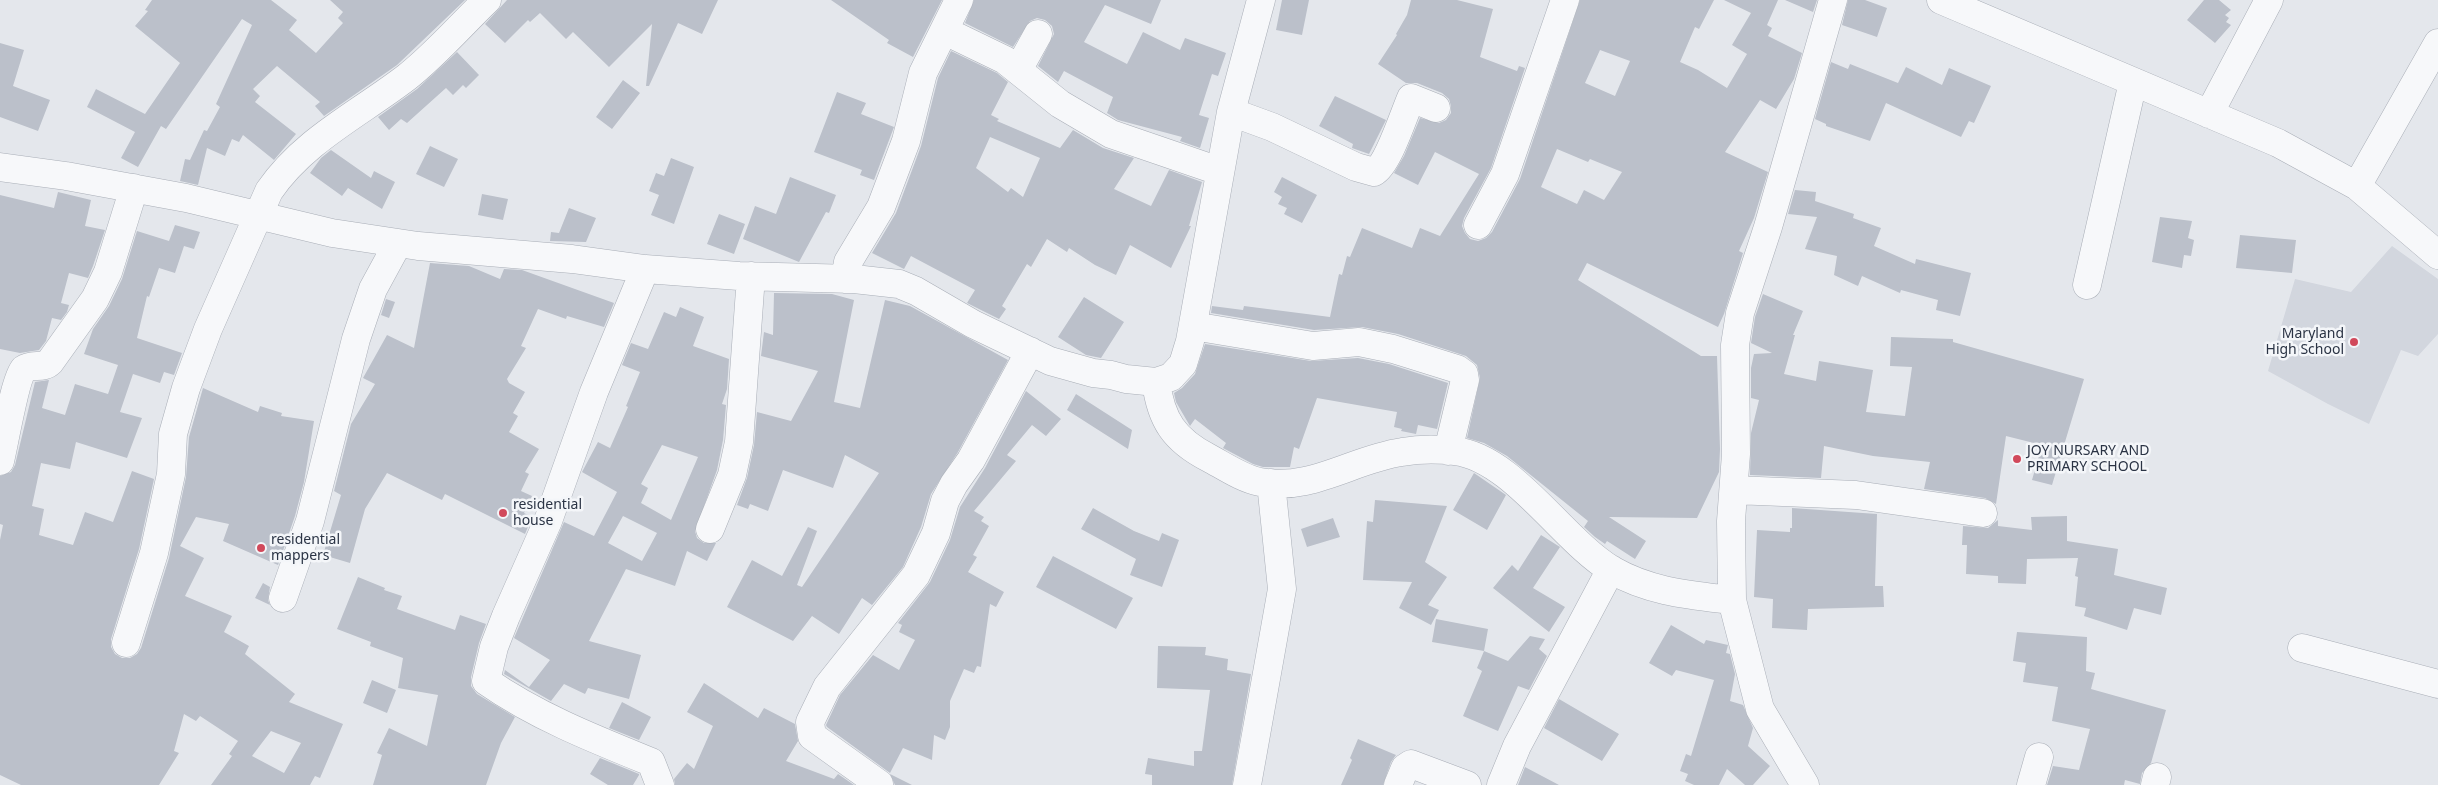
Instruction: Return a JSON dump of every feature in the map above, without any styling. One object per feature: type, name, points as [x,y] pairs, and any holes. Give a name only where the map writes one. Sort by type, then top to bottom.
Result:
[{"type":"street","points":[[126,643],[140,592],[154,553],[171,474],[173,434],[186,388],[208,329],[269,190],[280,174],[306,148],[408,76],[487,0]]},
{"type":"street","points":[[845,280],[848,262],[881,207],[906,141],[924,73],[959,0]]},
{"type":"street","points":[[0,167],[134,188],[186,198],[332,233],[398,243],[572,259],[645,269],[899,284],[916,291],[973,324],[1050,361],[1093,374],[1156,382],[1171,377],[1183,364],[1193,326],[1231,112],[1261,0]]},
{"type":"street","points":[[1478,225],[1505,174],[1566,0]]},
{"type":"street","points":[[1805,785],[1760,708],[1732,600],[1736,454],[1734,345],[1740,313],[1768,227],[1832,0]]},
{"type":"street","points":[[1941,0],[2278,143],[2357,186],[2438,255]]},
{"type":"street","points":[[2208,114],[2269,0]]},
{"type":"street","points":[[945,31],[1005,60],[1060,104],[1111,134],[1219,171]]},
{"type":"street","points":[[1018,70],[1038,34]]},
{"type":"street","points":[[2357,186],[2438,43]]},
{"type":"street","points":[[2087,286],[2134,82]]},
{"type":"street","points":[[1231,112],[1272,127],[1356,167],[1374,172],[1379,169],[1411,98],[1436,108]]},
{"type":"street","points":[[0,461],[15,394],[22,373],[33,366],[43,366],[50,362],[95,298],[108,272],[134,188]]},
{"type":"street","points":[[284,598],[310,521],[356,339],[373,289],[398,243]]},
{"type":"street","points":[[645,269],[594,392],[548,521],[494,647],[486,681],[509,697],[543,715],[651,762],[660,785]]},
{"type":"street","points":[[710,529],[732,475],[739,442],[752,276]]},
{"type":"street","points":[[1193,326],[1313,346],[1366,343],[1457,369],[1464,374],[1464,380],[1448,451]]},
{"type":"street","points":[[879,784],[812,736],[810,722],[813,713],[826,687],[916,575],[936,533],[945,501],[954,484],[971,460],[1030,351]]},
{"type":"street","points":[[1156,382],[1166,421],[1196,451],[1258,482],[1284,485],[1314,480],[1402,452],[1448,451],[1477,456],[1493,465],[1557,524],[1611,569],[1640,584],[1670,593],[1732,600]]},
{"type":"street","points":[[1247,785],[1282,589],[1271,484]]},
{"type":"street","points":[[1734,490],[1856,495],[1983,513]]},
{"type":"street","points":[[1501,785],[1517,746],[1611,569]]},
{"type":"street","points":[[2302,648],[2438,684]]},
{"type":"street","points":[[2031,785],[2039,757]]},
{"type":"street","points":[[1398,785],[1405,768],[1411,764],[1467,785]]},
{"type":"shaded area","name":"Maryland High School","points":[[2392,246],[2438,279],[2438,334],[2418,356],[2401,350],[2369,424],[2268,371],[2295,279],[2351,292]]},
{"type":"building","points":[[152,0],[271,0],[297,20],[289,30],[316,53],[343,23],[338,18],[343,12],[330,0],[465,0],[397,65],[324,116],[315,106],[320,102],[277,66],[253,89],[260,96],[255,102],[296,134],[274,160],[243,135],[239,142],[232,139],[225,156],[207,148],[198,185],[180,181],[185,159],[190,160],[204,130],[207,131],[220,107],[216,104],[252,25],[242,19],[166,129],[161,126],[138,167],[121,158],[135,132],[87,107],[96,89],[145,114],[180,63],[135,26],[148,11],[145,10]]},
{"type":"building","points":[[507,0],[718,0],[702,34],[678,23],[649,86],[646,86],[652,24],[609,67],[573,32],[566,39],[540,13],[530,22],[528,20],[505,43],[485,24]]},
{"type":"building","points":[[831,0],[942,0],[913,57],[887,43],[889,40]]},
{"type":"building","points":[[974,0],[1161,0],[1151,24],[1105,5],[1084,42],[1127,64],[1143,32],[1180,50],[1185,38],[1226,53],[1218,76],[1212,74],[1199,115],[1209,118],[1200,148],[1180,141],[1182,137],[1118,120],[1107,113],[1113,97],[1064,71],[1058,82],[1038,66],[1054,34],[1052,26],[1045,20],[1037,18],[1030,21],[1013,47],[965,23]]},
{"type":"building","points":[[1282,0],[1309,0],[1302,35],[1276,30]]},
{"type":"building","points":[[1411,0],[1457,0],[1493,9],[1480,57],[1517,71],[1519,66],[1525,68],[1491,168],[1464,218],[1462,226],[1465,233],[1470,239],[1478,241],[1486,238],[1492,232],[1520,179],[1580,0],[1714,0],[1699,29],[1695,27],[1680,62],[1698,70],[1727,88],[1747,54],[1732,45],[1751,13],[1724,0],[1778,0],[1767,25],[1772,28],[1768,36],[1802,53],[1794,79],[1776,109],[1760,100],[1725,152],[1768,172],[1754,218],[1739,251],[1743,253],[1724,314],[1718,327],[1587,263],[1578,280],[1701,356],[1717,356],[1719,472],[1697,518],[1609,517],[1646,541],[1635,559],[1607,541],[1605,544],[1595,537],[1584,527],[1588,521],[1507,456],[1484,443],[1467,438],[1480,378],[1477,365],[1466,356],[1398,334],[1362,327],[1314,330],[1211,313],[1212,306],[1243,310],[1244,306],[1330,317],[1339,274],[1342,275],[1347,256],[1350,257],[1362,228],[1412,248],[1420,228],[1440,236],[1479,174],[1435,152],[1418,185],[1394,173],[1404,156],[1420,118],[1439,123],[1446,120],[1451,113],[1449,99],[1442,93],[1417,83],[1406,83],[1378,64],[1397,35],[1407,15]],"holes":[[[1600,50],[1630,61],[1615,96],[1585,83]],[[1557,149],[1588,162],[1590,159],[1622,172],[1604,200],[1584,190],[1577,204],[1541,187]]]},
{"type":"building","points":[[1785,0],[1817,0],[1813,12]]},
{"type":"building","points":[[1848,0],[1865,0],[1887,8],[1877,37],[1842,25]]},
{"type":"building","points":[[2204,0],[2219,0],[2231,10],[2225,15],[2229,18],[2226,22],[2231,25],[2215,43],[2187,20]]},
{"type":"building","points":[[0,43],[24,50],[13,86],[50,100],[38,131],[0,117]]},
{"type":"building","points":[[951,51],[997,73],[1008,82],[991,115],[999,119],[997,121],[1060,148],[1073,130],[1103,148],[1134,158],[1114,189],[1151,206],[1169,170],[1202,182],[1189,226],[1191,226],[1171,268],[1130,245],[1116,275],[1095,265],[1069,248],[1067,252],[1047,239],[1031,267],[1027,264],[1002,306],[1006,309],[999,319],[967,303],[975,290],[911,256],[904,269],[872,253],[896,213],[921,146],[938,78]],"holes":[[[990,137],[1040,158],[1023,197],[1011,188],[1008,192],[976,168]]]},
{"type":"building","points":[[457,52],[479,75],[466,88],[463,85],[453,95],[446,88],[407,123],[401,119],[389,130],[378,117],[417,89]]},
{"type":"building","points":[[1831,62],[1848,69],[1850,64],[1898,83],[1906,67],[1942,85],[1949,68],[1991,86],[1974,123],[1969,121],[1961,137],[1886,103],[1870,141],[1826,126],[1826,124],[1815,119]]},
{"type":"building","points":[[623,80],[640,93],[612,129],[596,117]]},
{"type":"building","points":[[837,92],[866,103],[861,114],[894,127],[874,180],[860,175],[862,170],[814,152]]},
{"type":"building","points":[[1335,96],[1386,120],[1369,154],[1352,148],[1353,144],[1319,126]]},
{"type":"building","points":[[430,146],[458,159],[444,187],[416,174]]},
{"type":"building","points":[[331,150],[371,178],[374,171],[395,182],[382,209],[348,188],[342,196],[310,173],[321,158]]},
{"type":"building","points":[[671,158],[694,167],[674,224],[651,215],[659,195],[649,191],[656,173],[664,176]]},
{"type":"building","points":[[790,177],[836,195],[829,213],[826,212],[799,262],[743,239],[755,206],[776,214]]},
{"type":"building","points":[[1282,177],[1317,195],[1302,223],[1284,214],[1287,208],[1278,204],[1282,197],[1274,192]]},
{"type":"building","points":[[1795,190],[1816,192],[1815,201],[1854,214],[1853,218],[1881,228],[1874,246],[1915,264],[1916,259],[1971,273],[1960,316],[1936,310],[1938,300],[1901,290],[1900,293],[1862,276],[1858,286],[1834,275],[1837,256],[1805,249],[1817,217],[1788,214]]},
{"type":"building","points":[[58,192],[91,200],[85,226],[105,230],[93,266],[88,278],[69,273],[61,303],[69,305],[67,312],[61,320],[52,318],[46,341],[39,350],[20,353],[0,349],[0,195],[54,208]]},
{"type":"building","points":[[482,194],[508,199],[503,220],[478,215]]},
{"type":"building","points":[[569,208],[596,218],[586,242],[550,241],[551,232],[559,233]]},
{"type":"building","points":[[719,214],[745,224],[734,254],[707,244]]},
{"type":"building","points":[[2160,217],[2192,221],[2188,238],[2194,240],[2191,256],[2184,255],[2182,268],[2152,262]]},
{"type":"building","points":[[175,225],[200,232],[194,249],[184,246],[175,273],[159,268],[149,297],[147,296],[137,338],[182,353],[174,375],[164,372],[160,383],[133,374],[120,412],[142,418],[127,458],[76,442],[70,469],[41,463],[32,506],[44,509],[39,535],[73,545],[85,512],[113,522],[132,471],[154,479],[139,549],[111,639],[111,647],[115,654],[122,658],[130,658],[137,654],[141,648],[169,558],[186,477],[189,437],[203,388],[258,412],[260,406],[282,413],[281,416],[314,421],[304,482],[295,516],[278,565],[223,541],[229,524],[196,517],[180,546],[204,558],[185,596],[232,616],[224,632],[249,646],[245,654],[295,694],[289,702],[343,724],[320,778],[315,776],[310,785],[211,785],[232,756],[229,754],[238,741],[200,716],[196,721],[184,714],[174,751],[179,753],[159,785],[21,785],[0,775],[0,540],[3,525],[0,524],[0,476],[11,472],[15,465],[35,382],[49,380],[42,408],[65,415],[75,384],[108,394],[118,365],[84,354],[93,329],[109,306],[122,279],[137,231],[169,241]],"holes":[[[271,731],[301,743],[284,773],[252,756]]]},
{"type":"building","points":[[2240,235],[2296,240],[2292,273],[2236,268]]},
{"type":"building","points":[[430,263],[469,266],[500,279],[504,269],[522,270],[614,303],[604,327],[567,316],[566,319],[538,309],[521,346],[526,348],[507,379],[509,383],[525,392],[513,413],[518,416],[509,432],[539,449],[525,472],[529,474],[521,491],[532,496],[524,513],[532,517],[525,534],[445,494],[442,500],[387,473],[365,509],[350,563],[323,555],[341,495],[334,491],[351,424],[375,384],[363,378],[387,335],[414,348]]},
{"type":"building","points":[[774,293],[832,294],[854,300],[834,402],[860,408],[885,300],[910,306],[1008,360],[958,452],[931,494],[921,527],[903,567],[872,605],[862,598],[839,634],[812,616],[793,641],[727,607],[752,560],[782,576],[808,527],[817,531],[797,585],[802,587],[879,473],[845,455],[833,488],[783,470],[768,511],[750,504],[748,509],[737,505],[747,478],[754,445],[757,412],[791,421],[818,371],[761,356],[764,332],[773,335]]},
{"type":"building","points":[[1763,294],[1803,311],[1793,335],[1795,335],[1784,374],[1816,381],[1819,361],[1873,370],[1866,412],[1905,416],[1912,367],[1890,366],[1891,337],[1953,339],[1953,342],[2084,379],[2052,485],[2032,480],[2042,445],[2006,436],[1996,504],[1985,498],[1924,489],[1930,462],[1873,456],[1824,446],[1821,478],[1750,475],[1751,433],[1759,400],[1751,398],[1751,368],[1754,354],[1772,353],[1751,343],[1755,317]]},
{"type":"building","points":[[1084,297],[1124,322],[1101,358],[1086,355],[1058,337]]},
{"type":"building","points":[[386,299],[395,302],[389,318],[381,315]]},
{"type":"building","points":[[680,307],[704,317],[693,346],[729,359],[727,389],[722,404],[726,405],[723,440],[717,470],[695,531],[697,538],[704,543],[716,543],[707,561],[687,551],[675,586],[626,569],[589,641],[641,655],[629,699],[588,688],[585,694],[564,684],[551,701],[504,674],[505,670],[529,687],[550,660],[514,638],[564,522],[594,536],[617,492],[582,472],[598,442],[610,448],[628,407],[626,406],[640,372],[622,365],[631,343],[648,349],[664,312],[676,317]],"holes":[[[662,445],[698,457],[671,520],[641,503],[648,488],[641,484]],[[623,516],[657,533],[642,561],[608,543]]]},
{"type":"building","points":[[1205,344],[1311,361],[1358,358],[1389,364],[1448,383],[1437,429],[1418,425],[1416,434],[1401,431],[1402,429],[1394,427],[1397,412],[1317,398],[1299,449],[1294,447],[1290,467],[1263,467],[1253,464],[1223,448],[1226,443],[1195,419],[1190,426],[1176,402],[1174,393],[1182,388],[1195,374]]},
{"type":"building","points":[[1026,391],[1061,419],[1046,436],[1032,425],[1007,455],[1016,461],[974,511],[984,517],[981,521],[989,526],[973,555],[977,557],[968,572],[1004,592],[996,607],[990,604],[981,667],[977,666],[974,673],[964,669],[950,701],[950,727],[945,740],[934,735],[932,760],[903,748],[890,773],[826,725],[840,695],[873,655],[899,670],[915,640],[899,632],[902,625],[898,623],[930,582],[950,540],[960,507],[985,468]]},
{"type":"building","points":[[1076,394],[1132,430],[1128,449],[1067,410]]},
{"type":"building","points":[[1474,473],[1506,495],[1487,530],[1453,510]]},
{"type":"building","points":[[1375,500],[1447,506],[1425,562],[1447,577],[1428,605],[1439,610],[1431,625],[1399,608],[1412,582],[1363,580],[1367,521],[1373,522]]},
{"type":"building","points":[[1093,508],[1134,531],[1159,541],[1162,533],[1179,540],[1162,587],[1130,575],[1136,559],[1081,529]]},
{"type":"building","points":[[1792,508],[1877,514],[1875,586],[1883,586],[1884,607],[1808,609],[1807,630],[1772,628],[1773,599],[1754,597],[1757,530],[1790,532],[1790,528],[1792,528]]},
{"type":"building","points":[[2067,516],[2067,541],[2118,549],[2114,575],[2167,588],[2161,615],[2134,608],[2127,630],[2084,616],[2086,608],[2075,606],[2078,577],[2075,576],[2078,558],[2027,559],[2026,584],[1998,583],[1998,576],[1966,574],[1967,545],[1962,545],[1963,526],[1988,528],[1998,520],[1998,526],[2032,530],[2031,517]]},
{"type":"building","points":[[1333,518],[1340,537],[1307,547],[1301,529]]},
{"type":"building","points":[[1541,535],[1560,547],[1533,588],[1565,607],[1549,632],[1493,588],[1512,565],[1518,571]]},
{"type":"building","points":[[1053,556],[1133,598],[1116,629],[1036,587]]},
{"type":"building","points":[[358,577],[385,588],[384,590],[402,596],[397,609],[455,630],[460,615],[486,624],[479,643],[471,677],[471,686],[477,694],[515,717],[501,743],[486,785],[373,785],[382,755],[377,753],[389,728],[427,746],[438,695],[398,688],[403,658],[370,646],[371,642],[337,629]]},
{"type":"building","points":[[263,583],[270,587],[268,600],[270,605],[255,598]]},
{"type":"building","points":[[1436,619],[1488,629],[1484,651],[1432,642]]},
{"type":"building","points":[[1671,625],[1704,644],[1706,640],[1728,645],[1726,653],[1730,654],[1735,674],[1730,701],[1743,705],[1753,728],[1748,746],[1770,766],[1753,785],[1745,785],[1727,769],[1719,785],[1694,785],[1685,781],[1688,774],[1680,771],[1686,754],[1691,756],[1714,680],[1676,670],[1672,676],[1649,663]]},
{"type":"building","points":[[2017,632],[2087,637],[2086,671],[2095,673],[2091,689],[2166,710],[2151,763],[2142,773],[2140,784],[2125,780],[2124,785],[2047,785],[2053,766],[2079,770],[2090,729],[2052,721],[2058,687],[2023,682],[2026,663],[2013,661]]},
{"type":"building","points":[[1530,636],[1545,639],[1539,649],[1547,656],[1529,690],[1518,686],[1498,731],[1463,716],[1482,671],[1477,668],[1484,651],[1508,661]]},
{"type":"building","points":[[1158,646],[1206,647],[1205,655],[1228,659],[1227,670],[1251,674],[1232,785],[1152,785],[1152,775],[1145,774],[1148,758],[1194,766],[1194,751],[1202,751],[1210,690],[1157,688]]},
{"type":"building","points":[[372,680],[396,690],[387,713],[363,703]]},
{"type":"building","points":[[704,683],[758,718],[764,708],[795,724],[798,741],[786,761],[834,779],[838,774],[854,785],[675,785],[674,779],[687,763],[694,769],[713,726],[687,712]]},
{"type":"building","points":[[1559,699],[1619,734],[1602,761],[1544,728]]},
{"type":"building","points":[[622,702],[651,717],[639,740],[609,728]]},
{"type":"building","points":[[1358,739],[1396,755],[1391,762],[1383,785],[1341,785],[1352,760],[1350,758]]},
{"type":"building","points":[[600,758],[639,774],[633,785],[608,785],[590,774]]},
{"type":"building","points":[[1525,767],[1559,785],[1518,785]]},
{"type":"building","points":[[890,774],[912,785],[895,785]]},
{"type":"place","name":"Maryland High School","points":[[2354,342]]},
{"type":"place","name":"JOY NURSARY AND PRIMARY SCHOOL","points":[[2017,459]]},
{"type":"place","name":"residential house","points":[[503,513]]},
{"type":"place","name":"residential mappers","points":[[261,548]]}]
